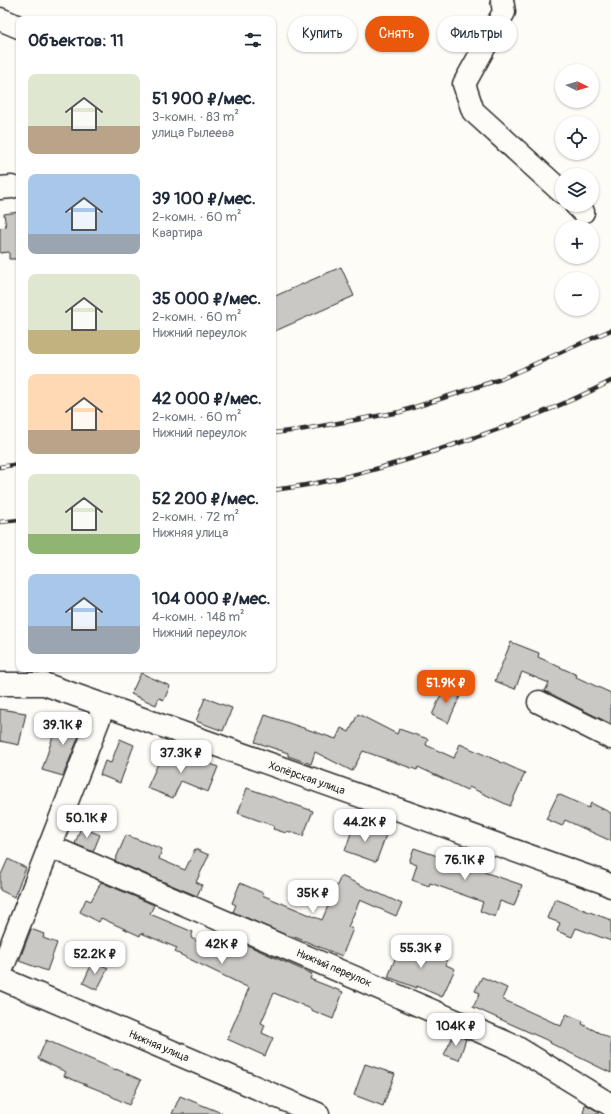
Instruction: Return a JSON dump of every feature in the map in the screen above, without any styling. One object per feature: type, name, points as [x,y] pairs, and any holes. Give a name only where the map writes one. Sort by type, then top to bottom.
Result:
[{"type":"street","points":[[502,0],[504,12],[464,84],[473,111],[555,186]]},
{"type":"street","points":[[0,19],[16,26]]},
{"type":"street","name":"Хопёрская улица","points":[[0,684],[44,684],[611,886]]},
{"type":"street","points":[[539,702],[611,738]]},
{"type":"street","points":[[0,974],[104,706]]},
{"type":"street","name":"Нижний переулок","points":[[49,846],[514,1046],[611,1104]]},
{"type":"street","name":"Нижняя улица","points":[[0,978],[318,1114]]},
{"type":"building","points":[[16,212],[16,259],[9,259],[9,252],[0,253],[0,228],[6,227],[4,214]]},
{"type":"building","points":[[341,267],[354,296],[276,331],[276,296]]},
{"type":"building","points":[[511,642],[539,653],[538,657],[611,693],[611,724],[545,691],[549,683],[522,672],[515,689],[495,681]]},
{"type":"building","points":[[141,673],[170,686],[164,700],[159,698],[156,705],[131,694]]},
{"type":"building","points":[[445,686],[461,694],[448,723],[432,715]]},
{"type":"building","points":[[205,698],[232,708],[223,731],[196,721]]},
{"type":"building","points":[[0,709],[26,713],[19,745],[0,741]]},
{"type":"building","points":[[358,714],[397,734],[399,729],[428,739],[426,745],[454,758],[460,744],[525,773],[510,806],[469,787],[467,790],[418,767],[417,770],[363,751],[352,771],[315,752],[311,764],[288,756],[288,753],[255,742],[265,715],[336,739],[341,728],[349,732]]},
{"type":"building","points":[[72,717],[85,721],[63,776],[42,770],[58,721],[69,724]]},
{"type":"building","points":[[120,739],[134,745],[120,783],[100,775],[105,761],[111,763]]},
{"type":"building","points":[[172,750],[218,767],[208,792],[181,781],[173,798],[147,788],[162,755],[169,758]]},
{"type":"building","points":[[247,788],[313,811],[303,836],[287,831],[286,833],[273,829],[274,826],[238,813]]},
{"type":"building","points":[[558,794],[589,808],[591,803],[611,813],[611,841],[565,820],[562,826],[546,819]]},
{"type":"building","points":[[354,824],[386,835],[376,862],[345,851]]},
{"type":"building","points":[[81,827],[100,835],[93,852],[75,844]]},
{"type":"building","points":[[126,835],[162,849],[159,859],[185,870],[195,849],[209,855],[196,882],[202,885],[197,896],[115,861]]},
{"type":"building","points":[[414,848],[522,885],[514,906],[500,901],[495,917],[480,911],[483,902],[430,883],[429,886],[412,880],[417,865],[409,862]]},
{"type":"building","points":[[8,859],[26,868],[14,897],[0,890],[0,877]]},
{"type":"building","points":[[341,876],[402,904],[396,916],[360,900],[348,927],[353,929],[342,956],[292,936],[291,937],[233,912],[236,905],[232,903],[240,883],[263,893],[262,895],[322,920]]},
{"type":"building","points":[[101,882],[154,905],[150,914],[193,932],[191,938],[226,955],[233,939],[312,974],[310,979],[343,992],[333,1019],[274,993],[261,1023],[265,1025],[262,1033],[273,1038],[265,1056],[227,1039],[249,988],[175,952],[177,948],[141,933],[140,936],[101,918],[99,922],[80,912],[86,899],[91,901]]},
{"type":"building","points":[[555,899],[611,920],[611,941],[576,928],[572,937],[557,931],[560,923],[547,918]]},
{"type":"building","points":[[31,929],[44,934],[43,938],[57,943],[47,971],[19,961]]},
{"type":"building","points":[[402,941],[430,952],[429,953],[447,961],[446,965],[455,969],[442,997],[417,986],[417,988],[388,977]]},
{"type":"building","points":[[93,961],[108,968],[97,990],[83,983]]},
{"type":"building","points":[[482,977],[507,988],[502,999],[561,1026],[566,1014],[583,1021],[582,1024],[611,1039],[611,1073],[550,1043],[551,1042],[473,1007],[480,993],[475,991]]},
{"type":"building","points":[[454,1034],[466,1039],[459,1060],[444,1055]]},
{"type":"building","points":[[46,1040],[141,1080],[129,1105],[111,1095],[64,1076],[66,1072],[38,1059]]},
{"type":"building","points":[[365,1064],[395,1074],[383,1106],[354,1095]]},
{"type":"building","points":[[180,1096],[224,1114],[172,1114]]},
{"type":"building","points":[[585,1104],[599,1112],[598,1114],[583,1114]]},
{"type":"railway","points":[[276,433],[400,412],[501,379],[611,330]]},
{"type":"railway","points":[[276,490],[340,478],[428,453],[491,432],[532,416],[572,400],[611,381]]},
{"type":"railway","points":[[0,467],[16,464]]},
{"type":"railway","points":[[0,522],[16,520]]}]
